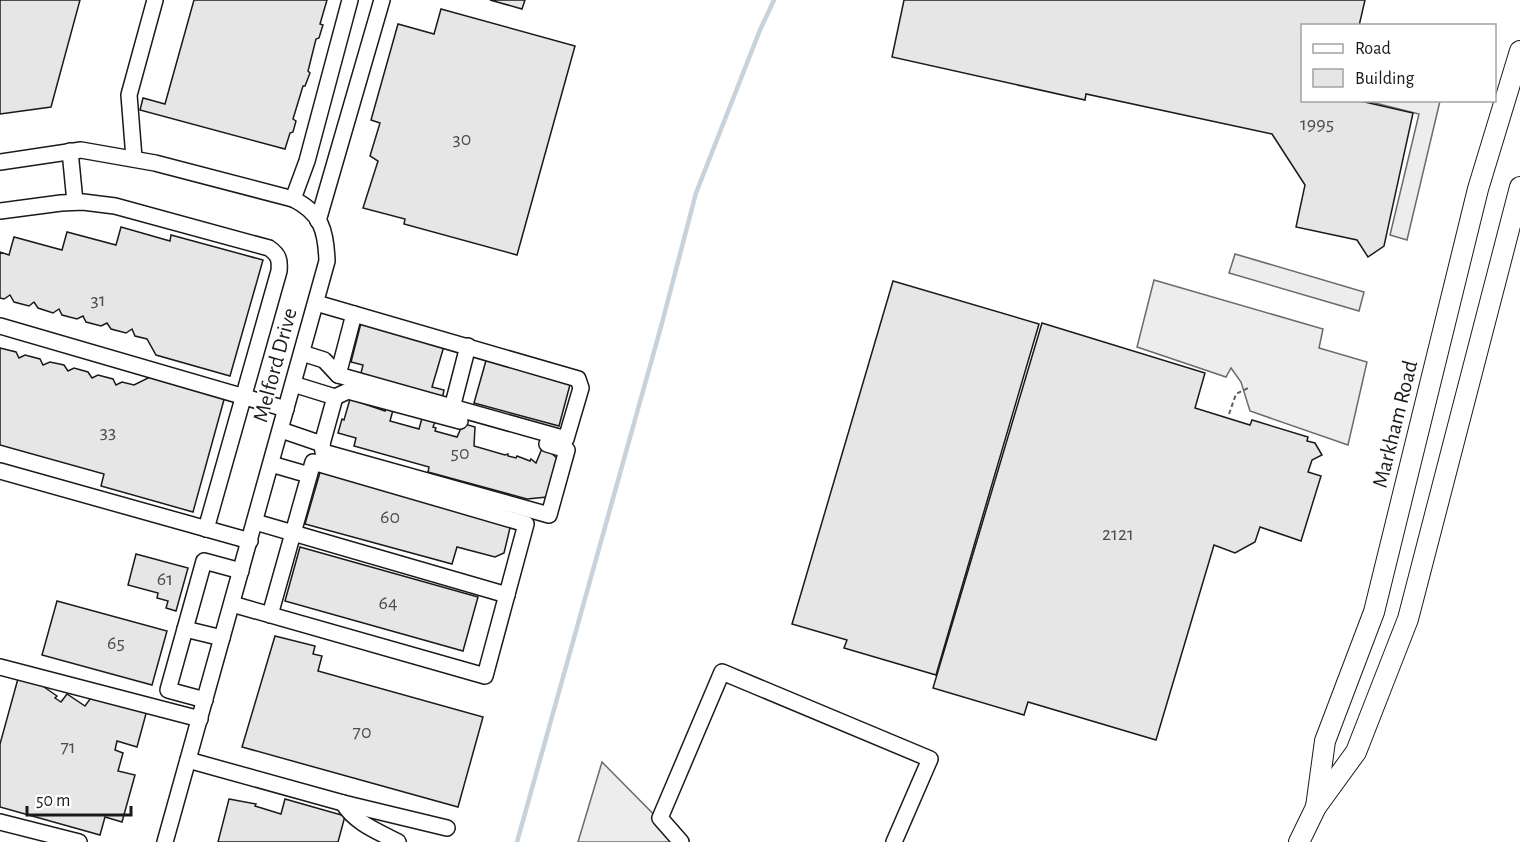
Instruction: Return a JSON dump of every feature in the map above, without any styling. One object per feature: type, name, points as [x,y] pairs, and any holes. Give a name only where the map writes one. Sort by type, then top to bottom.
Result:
[{"type":"main road","name":"Markham Road","points":[[1316,807],[1325,741],[1374,612],[1478,189],[1520,51]]},
{"type":"main road","name":"Markham Road","points":[[1299,842],[1316,807],[1356,752],[1408,619],[1520,187]]},
{"type":"street","points":[[134,158],[129,95],[155,0]]},
{"type":"street","points":[[293,200],[307,161],[350,0]]},
{"type":"street","points":[[318,222],[382,0]]},
{"type":"street","name":"Melford Drive","points":[[0,162],[81,150],[134,158],[293,200],[306,206],[325,234],[327,261],[316,303],[165,842]]},
{"type":"street","points":[[70,151],[75,202]]},
{"type":"street","points":[[0,211],[75,202],[115,206],[269,248],[277,253],[280,260],[279,271],[206,528]]},
{"type":"street","points":[[302,353],[324,360],[338,375],[566,439],[581,388],[578,379],[316,303]]},
{"type":"street","points":[[338,375],[354,314]]},
{"type":"street","points":[[0,326],[286,410]]},
{"type":"street","points":[[452,408],[468,346]]},
{"type":"street","points":[[293,384],[335,397],[348,392],[567,450],[549,515],[323,452],[322,444],[335,397]]},
{"type":"street","points":[[281,430],[322,444]]},
{"type":"street","points":[[232,604],[270,615],[485,676],[526,524],[313,462],[270,615]]},
{"type":"street","points":[[271,464],[309,475]]},
{"type":"street","points":[[0,471],[250,541]]},
{"type":"street","points":[[255,522],[507,595]]},
{"type":"street","points":[[163,709],[204,561],[241,571]]},
{"type":"street","points":[[185,628],[222,638]]},
{"type":"street","points":[[0,667],[200,719]]},
{"type":"street","points":[[681,842],[660,818],[722,672],[930,759],[894,842]]},
{"type":"street","points":[[168,690],[205,700]]},
{"type":"street","points":[[188,759],[343,803],[447,828]]},
{"type":"street","points":[[343,803],[357,820],[398,842]]},
{"type":"street","points":[[0,822],[79,842]]},
{"type":"path","points":[[1229,414],[1236,394],[1250,387]]},
{"type":"shaded area","points":[[1371,102],[1440,102],[1407,240],[1390,235],[1419,114]]},
{"type":"shaded area","points":[[1235,254],[1364,292],[1359,311],[1229,273]]},
{"type":"shaded area","points":[[1154,280],[1323,329],[1319,348],[1367,362],[1348,445],[1250,411],[1241,382],[1231,368],[1226,377],[1137,347]]},
{"type":"shaded area","points":[[602,762],[681,842],[578,842]]},
{"type":"building","points":[[0,0],[80,0],[51,107],[0,114]]},
{"type":"building","points":[[194,0],[327,0],[320,24],[323,25],[319,38],[316,39],[308,71],[310,73],[303,86],[293,119],[296,121],[293,132],[290,133],[285,149],[140,110],[143,98],[165,104]]},
{"type":"building","points":[[490,0],[525,0],[522,9]]},
{"type":"building","points":[[904,0],[1365,0],[1359,24],[1301,24],[1301,102],[1365,102],[1413,113],[1384,246],[1368,257],[1357,240],[1296,227],[1305,185],[1272,134],[1086,94],[1085,100],[892,57]]},
{"type":"building","points":[[441,9],[575,46],[517,255],[404,224],[405,219],[363,208],[378,161],[370,156],[380,123],[371,120],[398,24],[434,34]]},
{"type":"building","points":[[121,227],[170,241],[171,235],[263,260],[230,376],[156,355],[147,339],[135,336],[132,329],[126,333],[111,329],[107,323],[101,326],[86,322],[83,316],[77,319],[62,315],[59,309],[53,313],[38,308],[34,302],[29,306],[14,302],[10,295],[4,299],[0,298],[0,252],[9,255],[14,237],[62,250],[67,232],[116,245]]},
{"type":"building","points":[[893,281],[1039,324],[936,675],[844,648],[847,640],[792,624]]},
{"type":"building","points":[[361,323],[444,346],[432,387],[444,390],[442,400],[360,377],[363,365],[351,362]]},
{"type":"building","points":[[1042,323],[1205,373],[1195,408],[1250,425],[1252,420],[1308,437],[1307,441],[1315,443],[1322,455],[1312,460],[1308,472],[1321,476],[1301,541],[1260,527],[1255,542],[1235,553],[1214,545],[1156,740],[1028,702],[1024,715],[933,688]]},
{"type":"building","points":[[0,348],[16,352],[19,358],[25,355],[40,359],[43,365],[50,362],[64,365],[68,371],[74,368],[88,372],[92,378],[98,375],[113,379],[116,385],[122,382],[134,385],[152,376],[225,396],[193,512],[101,486],[104,474],[0,445]]},
{"type":"building","points":[[487,357],[571,381],[559,426],[474,403]]},
{"type":"building","points":[[350,399],[385,411],[386,408],[393,410],[390,421],[419,429],[422,418],[435,422],[433,427],[436,428],[435,431],[457,437],[465,424],[475,427],[474,446],[516,458],[517,456],[530,461],[531,459],[536,463],[543,446],[558,459],[547,497],[527,499],[428,472],[429,467],[354,446],[356,438],[338,433]]},
{"type":"building","points":[[321,469],[505,520],[510,528],[504,553],[495,557],[457,547],[452,564],[305,524]]},
{"type":"building","points":[[300,547],[478,597],[463,651],[285,601]]},
{"type":"building","points":[[136,554],[188,568],[176,611],[166,608],[168,601],[157,598],[158,593],[128,585]]},
{"type":"building","points":[[57,601],[167,631],[152,685],[42,655]]},
{"type":"building","points":[[275,636],[315,646],[313,654],[322,656],[318,671],[483,717],[458,807],[242,747]]},
{"type":"building","points":[[19,675],[31,678],[57,696],[55,698],[61,702],[67,694],[85,706],[93,695],[147,710],[137,747],[117,741],[115,750],[123,753],[118,771],[135,775],[122,822],[105,817],[100,835],[0,807],[0,744]]},
{"type":"building","points":[[229,799],[256,804],[255,806],[281,814],[285,799],[345,816],[338,842],[218,842]]},
{"type":"waterway","points":[[517,842],[696,193],[774,0]]}]
